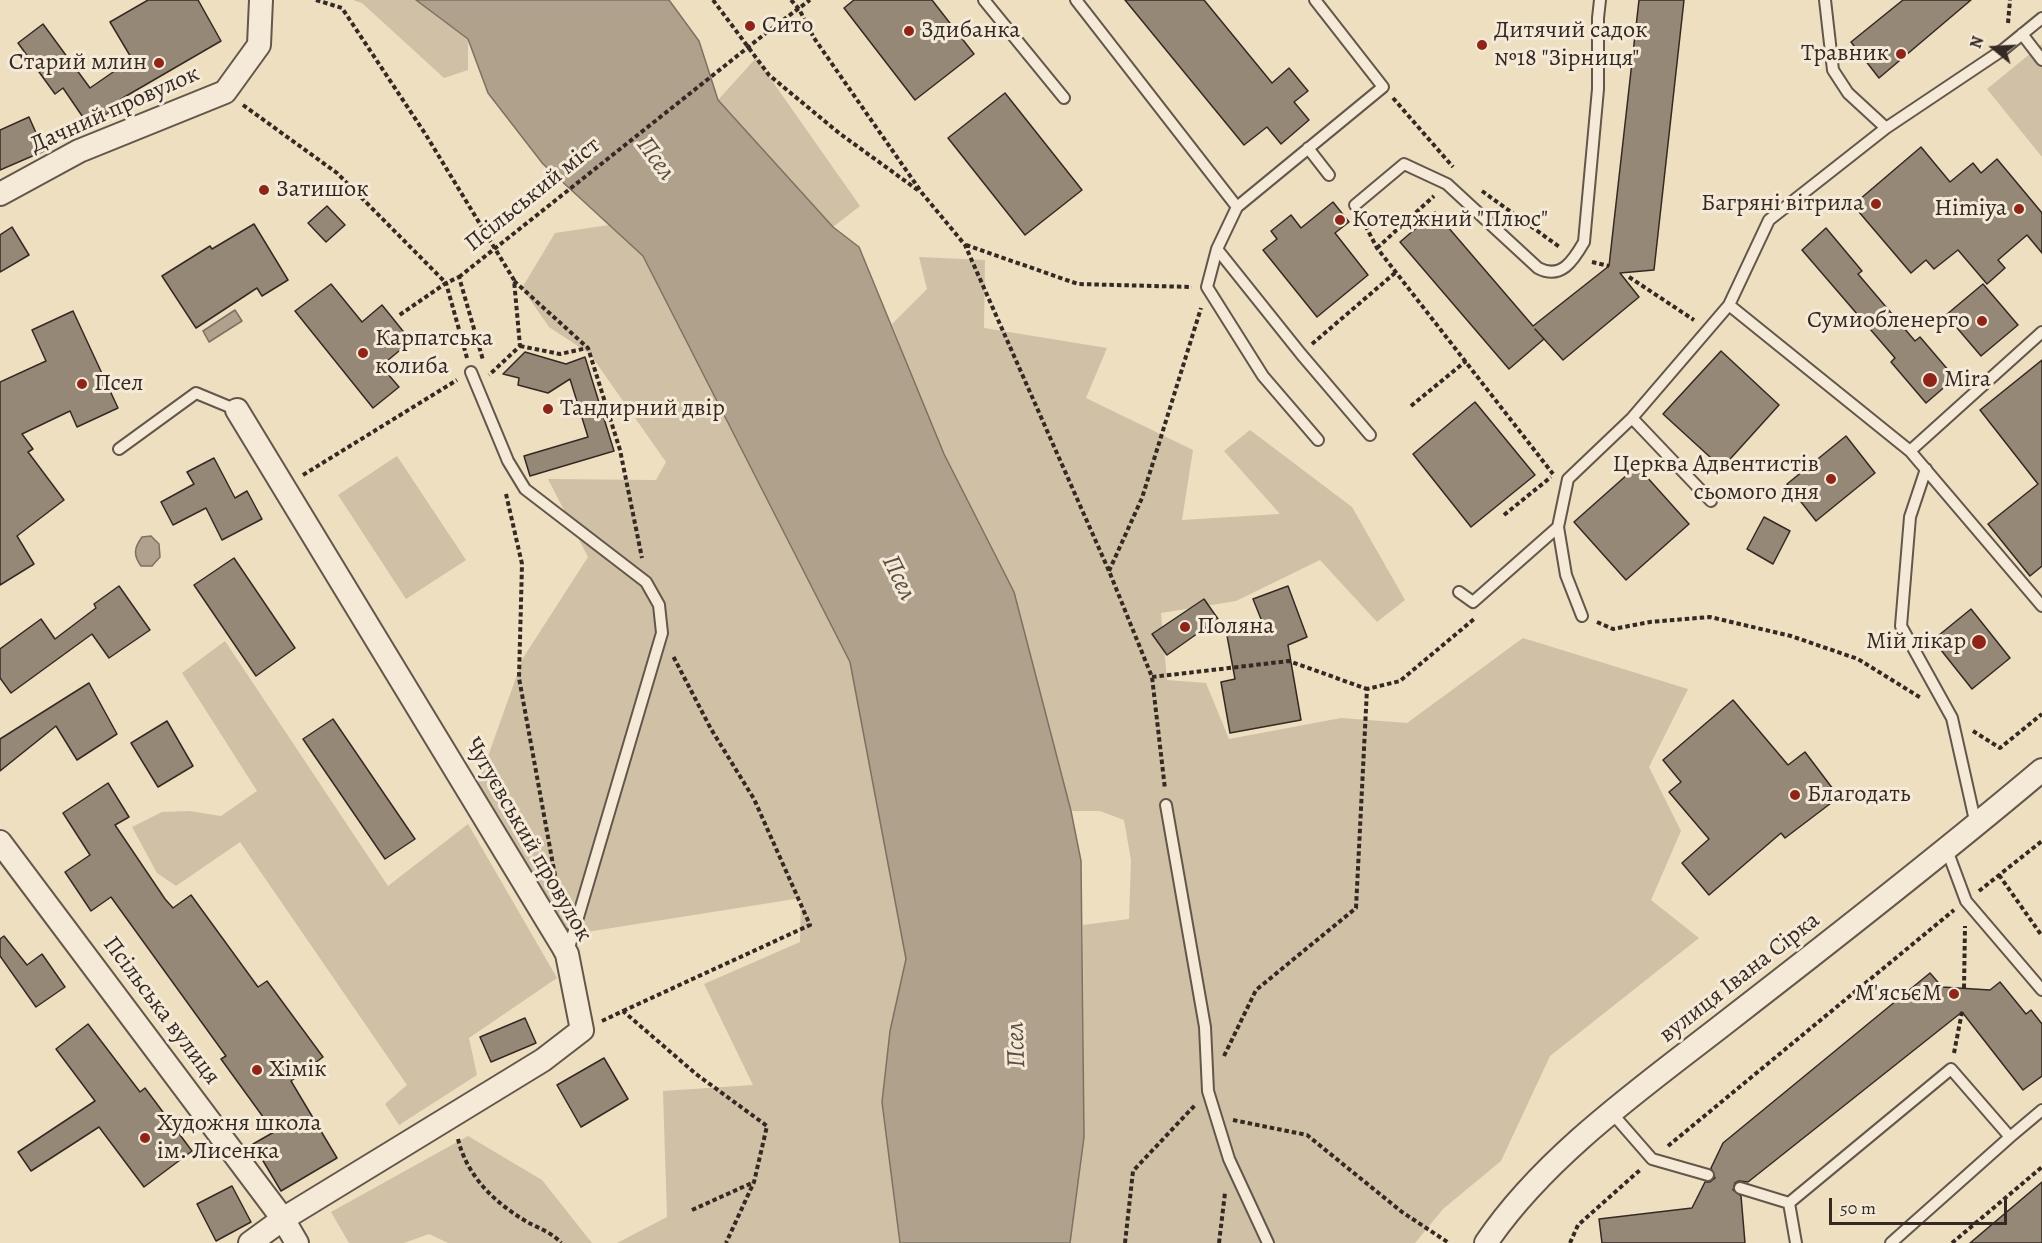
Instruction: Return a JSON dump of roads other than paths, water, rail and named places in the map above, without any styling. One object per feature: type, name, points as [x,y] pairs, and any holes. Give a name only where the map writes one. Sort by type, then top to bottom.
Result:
[{"type":"street","name":"Дачний провулок","points":[[0,194],[79,151],[225,92],[259,45],[261,0]]},
{"type":"street","name":"Чугуєвський провулок","points":[[237,410],[567,954],[582,1030],[543,1060],[452,1118],[283,1219]]},
{"type":"street","name":"вулиця Івана Сірка","points":[[1486,1243],[1509,1208],[1611,1112],[1947,850],[2042,770]]},
{"type":"street","name":"Псільська вулиця","points":[[0,842],[283,1219],[297,1243]]},
{"type":"street","points":[[250,1243],[283,1219]]},
{"type":"lane","points":[[984,0],[1064,98]]},
{"type":"lane","points":[[1076,0],[1236,207]]},
{"type":"lane","points":[[1316,0],[1383,87],[1236,207],[1217,249],[1207,287],[1263,376],[1318,440]]},
{"type":"lane","points":[[1355,205],[1404,164],[1448,184],[1538,268],[1549,273],[1561,271],[1575,258],[1584,242],[1598,89],[1600,0]]},
{"type":"lane","points":[[1828,2],[1833,70],[1848,93],[1886,128]]},
{"type":"lane","points":[[1582,616],[1566,575],[1558,527],[1568,479],[1632,418],[1729,305],[1769,220],[1886,128],[2004,49],[2042,18]]},
{"type":"lane","points":[[2022,34],[2042,60]]},
{"type":"lane","points":[[1308,148],[1329,176]]},
{"type":"lane","points":[[1217,249],[1301,354],[1370,435]]},
{"type":"lane","points":[[1729,305],[1910,451],[2042,606]]},
{"type":"lane","points":[[1910,451],[2042,332]]},
{"type":"lane","points":[[471,372],[508,461],[525,489],[646,582],[659,605],[662,633],[567,954]]},
{"type":"lane","points":[[119,449],[196,393],[237,410]]},
{"type":"lane","points":[[1632,418],[1711,501]]},
{"type":"lane","points":[[1926,469],[1910,517],[1901,626],[1952,718],[1976,825]]},
{"type":"lane","points":[[1459,592],[1473,602],[1558,527]]},
{"type":"lane","points":[[1167,805],[1205,1027],[1208,1091],[1229,1159],[1268,1243]]},
{"type":"lane","points":[[1947,850],[1966,901],[2042,990]]},
{"type":"lane","points":[[1789,1203],[1951,1069],[2010,1137]]},
{"type":"lane","points":[[1891,1243],[2042,1110]]},
{"type":"lane","points":[[1611,1112],[1652,1160],[1708,1175]]},
{"type":"lane","points":[[1740,1188],[1789,1203]]},
{"type":"lane","points":[[1789,1203],[1796,1243]]},
{"type":"water","name":"Псел","points":[[416,0],[669,0],[699,41],[718,100],[833,227],[859,247],[944,454],[1014,592],[1071,811],[1081,861],[1084,1137],[1070,1243],[900,1243],[882,1102],[890,1031],[906,959],[850,662],[643,256],[543,164],[488,93],[468,39]]},
{"type":"water","points":[[235,310],[242,321],[209,342],[203,331]]},
{"type":"water","points":[[151,536],[159,544],[160,557],[152,566],[141,566],[136,555],[137,545],[142,537]]},
{"type":"place","name":"Сито","points":[[750,26]]},
{"type":"place","name":"Здибанка","points":[[909,31]]},
{"type":"place","name":"Дитячий садок №18 \"Зірниця\"","points":[[1482,45]]},
{"type":"place","name":"Травник","points":[[1901,54]]},
{"type":"place","name":"Старий млин","points":[[159,63]]},
{"type":"place","name":"Затишок","points":[[264,190]]},
{"type":"place","name":"Багряні вітрила","points":[[1876,204]]},
{"type":"place","name":"Himiya","points":[[2019,209]]},
{"type":"place","name":"Котеджний \"Плюс\"","points":[[1340,220]]},
{"type":"place","name":"Сумиобленерго","points":[[1982,321]]},
{"type":"place","name":"Карпатська колиба","points":[[363,353]]},
{"type":"place","name":"Mira","points":[[1930,380]]},
{"type":"place","name":"Псел","points":[[82,384]]},
{"type":"place","name":"Тандирний двір","points":[[548,409]]},
{"type":"place","name":"Церква Адвентистів сьомого дня","points":[[1831,479]]},
{"type":"place","name":"Поляна","points":[[1185,627]]},
{"type":"place","name":"Мій лікар","points":[[1979,642]]},
{"type":"place","name":"Благодать","points":[[1795,795]]},
{"type":"place","name":"М'ясьєМ","points":[[1954,994]]},
{"type":"place","name":"Хімік","points":[[257,1070]]},
{"type":"place","name":"Художня школа ім. Лисенка","points":[[145,1138]]}]
